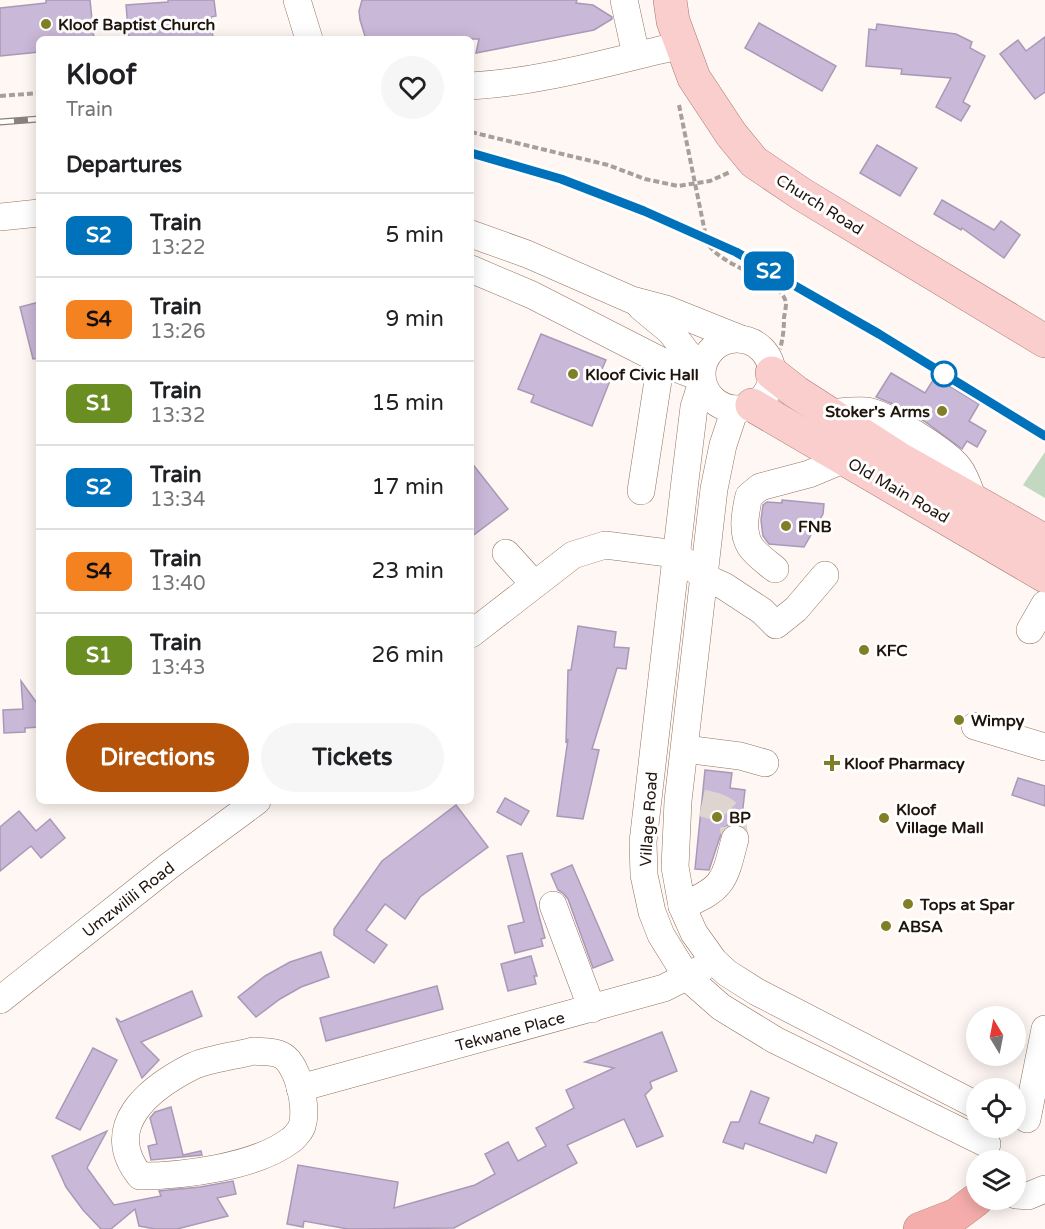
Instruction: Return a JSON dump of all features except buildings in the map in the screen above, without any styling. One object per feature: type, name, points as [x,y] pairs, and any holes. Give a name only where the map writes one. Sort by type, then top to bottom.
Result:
[{"type":"highway","points":[[920,1229],[956,1215],[966,1208]]},
{"type":"main road","name":"Church Road","points":[[670,0],[673,21],[694,78],[731,134],[754,162],[803,195],[1045,341]]},
{"type":"main road","name":"Old Main Road","points":[[771,368],[796,392],[900,459],[1045,541]]},
{"type":"main road","name":"Old Main Road","points":[[744,407],[845,459],[1045,576]]},
{"type":"street","points":[[297,0],[308,36]]},
{"type":"street","points":[[624,0],[636,55]]},
{"type":"street","points":[[474,86],[534,79],[681,45]]},
{"type":"street","points":[[0,218],[36,213]]},
{"type":"street","points":[[474,235],[527,254],[632,300],[666,309],[759,347],[771,368],[767,392],[744,407],[718,404],[705,390],[702,375],[670,331],[632,300]]},
{"type":"street","points":[[474,270],[532,295],[688,374],[702,375]]},
{"type":"street","points":[[702,375],[713,348],[731,339],[741,339]]},
{"type":"street","points":[[641,491],[661,361]]},
{"type":"street","name":"Village Road","points":[[702,375],[694,407],[644,832],[644,875],[652,912],[661,935],[687,977],[721,1007],[775,1040],[990,1144]]},
{"type":"street","name":"Village Road","points":[[744,407],[723,445],[718,467],[704,577],[685,749],[690,802],[675,867],[682,906],[694,933],[714,961],[727,973],[757,992],[966,1100]]},
{"type":"street","points":[[775,569],[757,555],[746,541],[744,532],[749,496],[760,487],[809,474],[845,459]]},
{"type":"street","points":[[474,626],[573,555],[605,545],[676,554],[704,577],[724,586],[762,611],[776,625],[796,609],[825,574]]},
{"type":"street","points":[[506,553],[534,584]]},
{"type":"street","points":[[1030,630],[1045,604]]},
{"type":"street","points":[[975,726],[1045,747]]},
{"type":"street","points":[[685,749],[741,756],[765,764]]},
{"type":"street","name":"Umzwilili Road","points":[[0,1000],[169,866],[253,804]]},
{"type":"street","points":[[682,906],[705,896],[722,883],[735,840]]},
{"type":"street","points":[[554,905],[592,1008]]},
{"type":"street","name":"Tekwane Place","points":[[300,1088],[664,988],[714,961]]},
{"type":"street","points":[[1029,1121],[1041,1072],[1045,1029]]},
{"type":"street","points":[[253,1051],[280,1054],[292,1064],[300,1088],[303,1102],[302,1126],[291,1140],[237,1164],[164,1176],[140,1176],[131,1164],[125,1149],[128,1121],[149,1093],[192,1066],[253,1051]]},
{"type":"path","points":[[0,96],[36,93]]},
{"type":"path","points":[[678,104],[707,242],[711,249],[727,262],[768,283],[780,292],[786,303],[784,336],[771,368]]},
{"type":"path","points":[[474,133],[608,165],[645,179],[678,186],[710,181],[754,162]]},
{"type":"green space","points":[[1045,452],[1045,498],[1023,485]]},
{"type":"tunnel","points":[[702,803],[718,807],[728,813],[735,839]]},
{"type":"railway","points":[[0,122],[36,119]]},
{"type":"railway","points":[[474,154],[561,179],[644,211],[736,252],[879,334],[1045,436]]},
{"type":"train","name":"S2","points":[[474,154],[561,179],[644,211],[736,252],[879,334],[1045,436]]},
{"type":"place","name":"Kloof Baptist Church","points":[[46,24]]},
{"type":"place","name":"Kloof Civic Hall","points":[[573,374]]},
{"type":"place","name":"Stoker's Arms","points":[[942,411]]},
{"type":"place","name":"FNB","points":[[786,526]]},
{"type":"place","name":"KFC","points":[[864,650]]},
{"type":"place","name":"Wimpy","points":[[959,720]]},
{"type":"place","name":"Kloof Pharmacy","points":[[832,763]]},
{"type":"place","name":"BP","points":[[717,817]]},
{"type":"place","name":"Kloof Village Mall","points":[[884,818]]},
{"type":"place","name":"Tops at Spar","points":[[908,904]]},
{"type":"place","name":"ABSA","points":[[886,926]]}]
